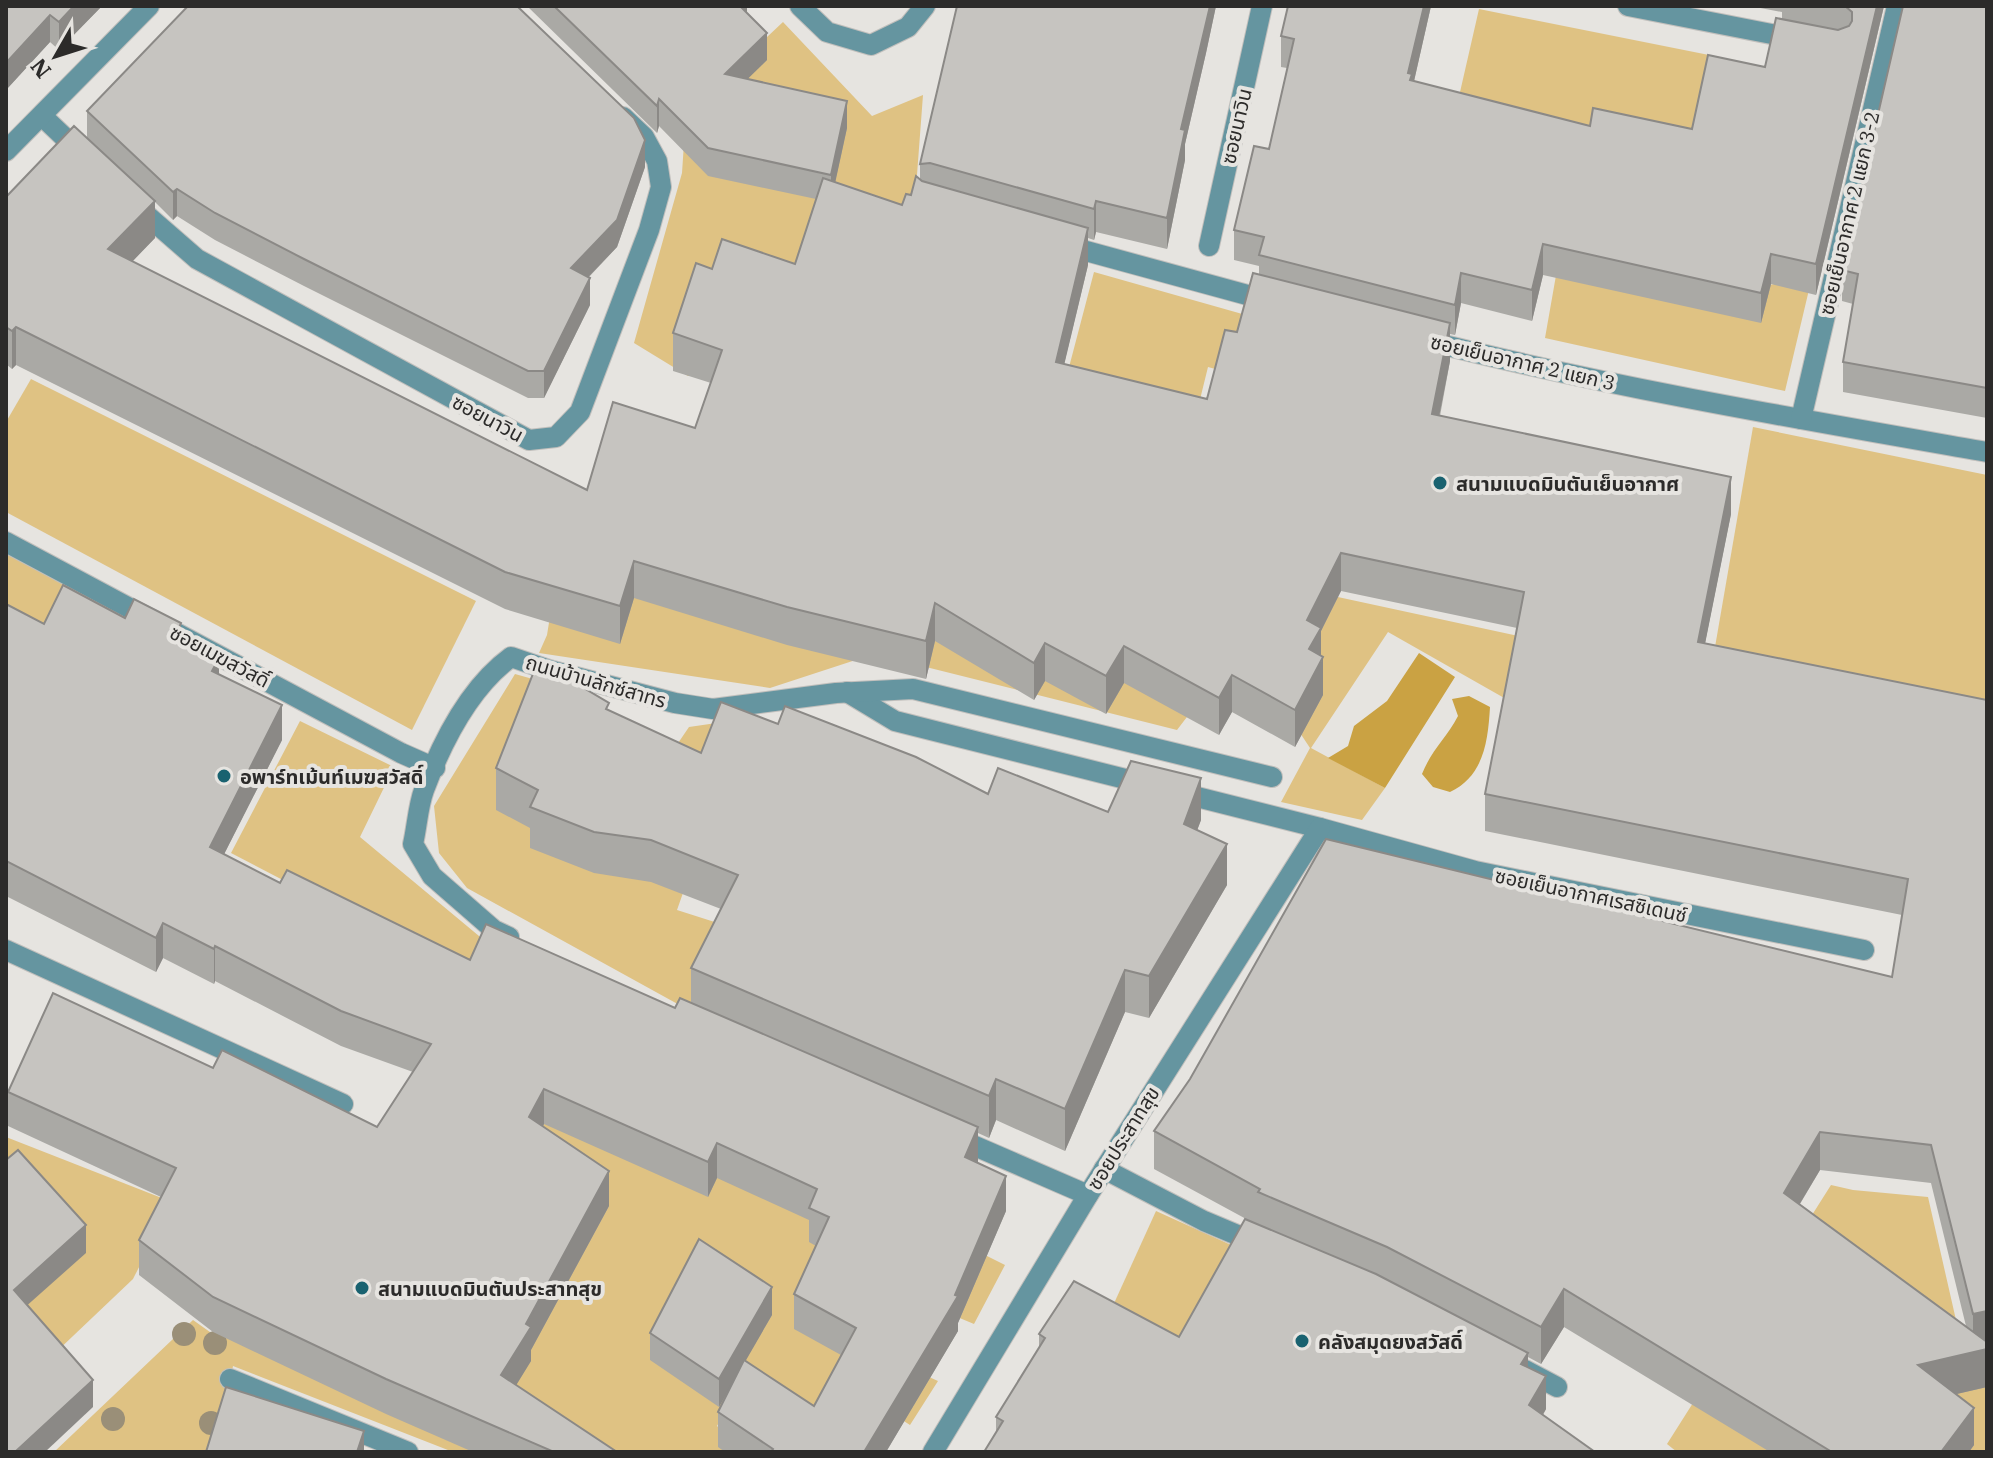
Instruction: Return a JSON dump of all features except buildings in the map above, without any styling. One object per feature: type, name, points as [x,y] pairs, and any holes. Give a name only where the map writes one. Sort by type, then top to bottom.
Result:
[{"type":"street","points":[[6,151],[149,6]]},
{"type":"street","points":[[800,6],[827,32],[871,45],[908,27],[925,6]]},
{"type":"street","name":"ซอยนาวิน","points":[[1209,246],[1262,6]]},
{"type":"street","points":[[1628,6],[1809,42]]},
{"type":"street","name":"ซอยเย็นอากาศ 2 แยก 3-2","points":[[1801,419],[1897,6]]},
{"type":"street","name":"ซอยนาวิน","points":[[118,188],[197,259],[529,440],[556,437],[580,412],[649,230],[661,187],[657,161],[644,137],[612,106]]},
{"type":"street","points":[[42,116],[96,167]]},
{"type":"street","points":[[1048,240],[1291,306]]},
{"type":"street","name":"ซอยเย็นอากาศ 2 แยก 3","points":[[1410,336],[1499,359],[1801,419],[1987,452]]},
{"type":"street","name":"ซอยเมฆสวัสดิ์","points":[[6,542],[401,753],[435,768]]},
{"type":"street","name":"ถนนบ้านลักซ์สาทร","points":[[520,943],[494,930],[432,876],[413,844],[424,791],[461,712],[491,672],[511,657],[668,701],[713,709],[847,692],[913,689],[1272,777]]},
{"type":"street","name":"ซอยเย็นอากาศเรสซิเดนซ์","points":[[847,692],[895,721],[1320,828],[1475,871],[1864,950]]},
{"type":"street","name":"ซอยประสาทสุข","points":[[933,1452],[1104,1169],[1320,828]]},
{"type":"street","points":[[6,950],[343,1104]]},
{"type":"street","points":[[932,1128],[1088,1195]]},
{"type":"street","points":[[1104,1169],[1204,1221],[1286,1255]]},
{"type":"street","points":[[1503,1359],[1557,1387]]},
{"type":"street","points":[[230,1379],[408,1452]]},
{"type":"shaded area","points":[[1479,9],[1719,57],[1693,299],[1812,277],[1785,391],[1545,338],[1574,173],[1447,149]]},
{"type":"shaded area","points":[[783,22],[872,116],[923,95],[916,188],[859,338],[688,376],[634,343],[682,173],[686,113]]},
{"type":"shaded area","points":[[1094,272],[1267,321],[1248,378],[1208,367],[1189,444],[1057,413]]},
{"type":"shaded area","points":[[31,379],[476,601],[412,730],[6,512],[6,422]]},
{"type":"shaded area","points":[[1753,427],[1987,475],[1987,883],[1710,676]]},
{"type":"shaded area","points":[[6,552],[135,620],[6,649]]},
{"type":"shaded area","points":[[558,567],[1273,583],[1523,637],[1506,699],[1388,632],[1311,748],[1385,788],[1362,820],[1281,802],[1310,748],[1242,645],[1177,730],[874,654],[770,688],[539,653],[547,635]]},
{"type":"shaded area","points":[[1419,653],[1455,677],[1385,788],[1328,758],[1348,746],[1354,726],[1387,701]]},
{"type":"shaded area","points":[[515,674],[547,683],[604,852],[689,727],[744,719],[677,910],[749,933],[703,1018],[467,888],[439,853],[434,806]]},
{"type":"shaded area","points":[[1469,696],[1490,707],[1482,756],[1470,777],[1450,792],[1433,787],[1422,774],[1458,716],[1452,699]]},
{"type":"shaded area","points":[[300,721],[394,767],[360,837],[485,941],[973,1249],[1005,1265],[974,1324],[902,1294],[869,1350],[938,1381],[910,1425],[848,1385],[818,1436],[741,1385],[717,1426],[747,1452],[453,1452],[233,1366],[217,1452],[54,1452],[193,1320],[217,1337],[289,1240],[412,1094],[469,977],[231,853]]},
{"type":"shaded area","points":[[6,1137],[172,1202],[133,1279],[53,1355],[6,1337]]},
{"type":"shaded area","points":[[1831,1185],[1928,1197],[1961,1342],[1987,1338],[1987,1452],[1677,1452],[1667,1444]]},
{"type":"shaded area","points":[[1156,1211],[1251,1254],[1177,1390],[1096,1343]]},
{"type":"place","name":"สนามแบดมินตันเย็นอากาศ","points":[[1440,483]]},
{"type":"place","name":"อพาร์ทเม้นท์เมฆสวัสดิ์","points":[[224,776]]},
{"type":"place","name":"สนามแบดมินตันประสาทสุข","points":[[362,1288]]},
{"type":"place","name":"คลังสมุดยงสวัสดิ์","points":[[1302,1341]]}]
